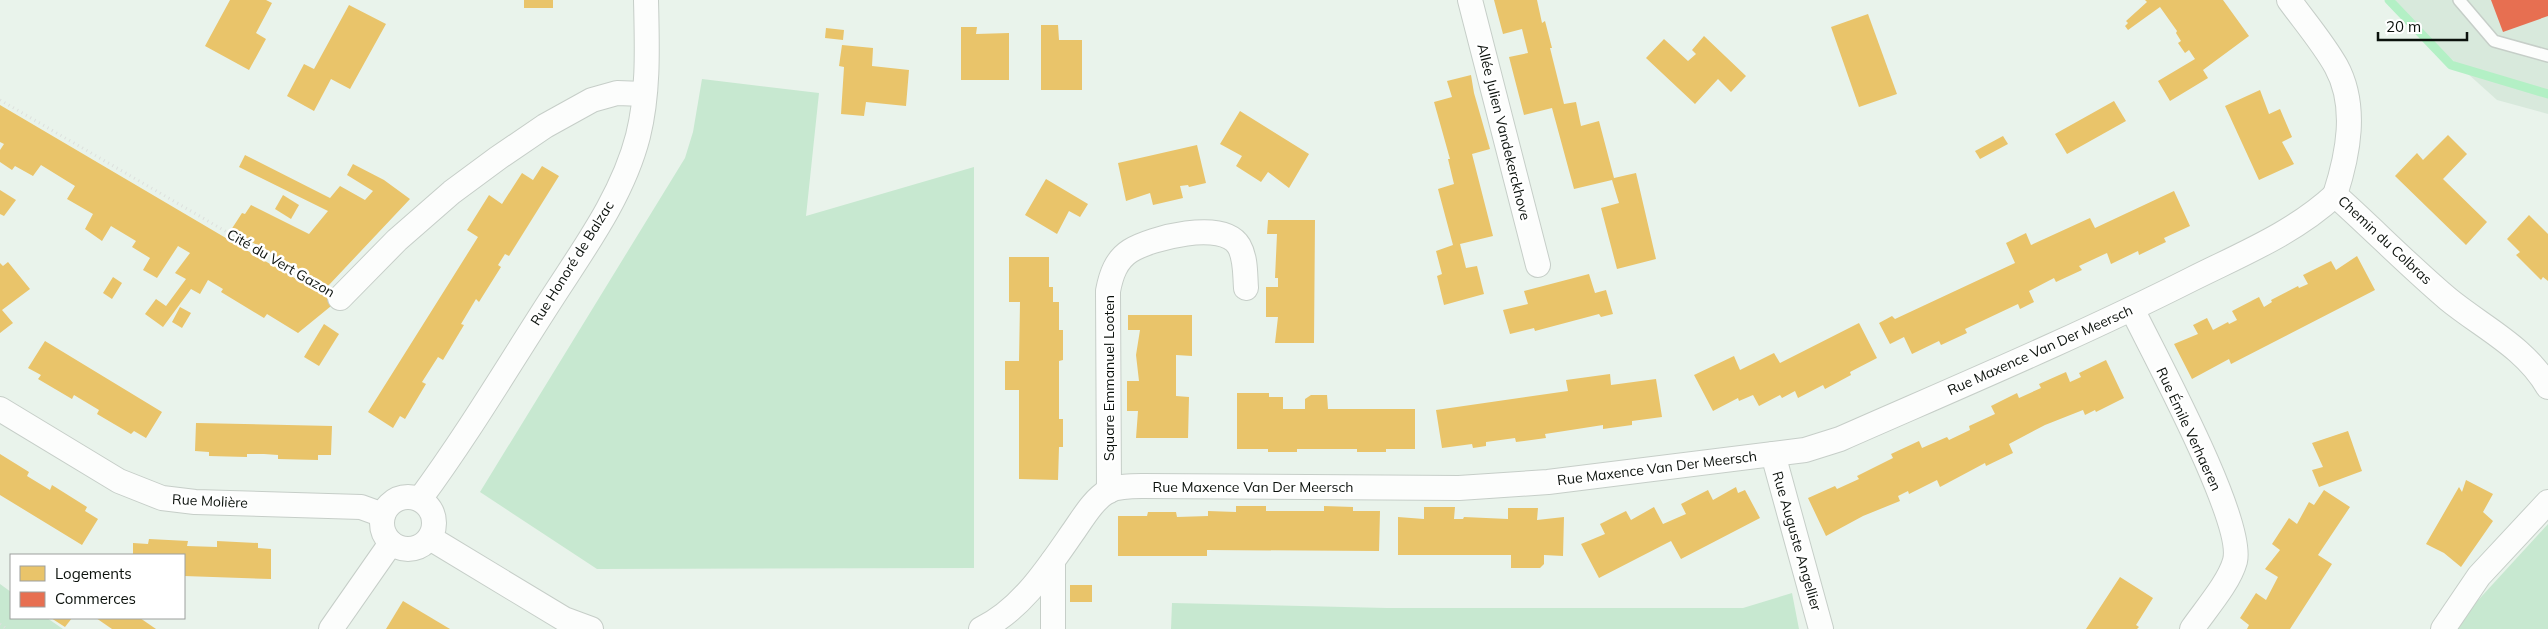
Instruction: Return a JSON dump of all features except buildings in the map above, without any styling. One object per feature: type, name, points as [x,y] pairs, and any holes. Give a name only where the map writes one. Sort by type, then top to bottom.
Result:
[{"type":"street","name":"Rue Honoré de Balzac","points":[[420,499],[447,462],[611,202],[632,155],[638,135],[644,94],[647,52],[646,0]]},
{"type":"street","name":"Allée Julien Vandekerckhove","points":[[1470,0],[1538,265]]},
{"type":"street","name":"Chemin du Colbras","points":[[2289,0],[2337,68],[2345,90],[2349,116],[2348,146],[2335,195],[2448,299],[2511,346],[2533,365],[2548,386]]},
{"type":"street","name":"Cité du Vert Gazon","points":[[340,298],[397,240],[452,192],[545,126],[592,100],[617,93],[644,94]]},
{"type":"street","name":"Rue Maxence Van Der Meersch","points":[[1109,491],[1125,486],[1459,488],[1548,482],[1805,450],[1840,439],[2132,310],[2290,230],[2318,211],[2335,195]]},
{"type":"street","name":"Square Emmanuel Looten","points":[[1109,491],[1108,291],[1111,277],[1118,263],[1129,252],[1149,242],[1171,236],[1210,233],[1227,237],[1238,245],[1244,260],[1246,288]]},
{"type":"street","name":"Rue Émile Verhaeren","points":[[2132,310],[2204,456],[2233,534],[2236,553],[2231,570],[2192,629]]},
{"type":"street","name":"Rue Molière","points":[[0,409],[119,482],[147,494],[196,502],[361,507],[382,515]]},
{"type":"street","name":"Rue Auguste Angellier","points":[[1772,454],[1821,629]]},
{"type":"street","points":[[981,629],[997,621],[1013,608],[1053,560],[1096,501],[1109,491]]},
{"type":"street","points":[[402,497],[420,499],[433,512],[434,530],[430,538],[423,544],[407,549],[391,543],[383,530],[382,515],[394,500],[402,497]]},
{"type":"street","points":[[2443,629],[2479,576],[2548,502]]},
{"type":"street","points":[[430,538],[564,619],[591,629]]},
{"type":"street","points":[[331,629],[391,543]]},
{"type":"street","points":[[1053,560],[1053,629]]},
{"type":"lane","points":[[2459,0],[2494,41],[2548,56]]},
{"type":"path","name":"Cité du Vert Gazon","points":[[0,100],[340,298]]},
{"type":"path","points":[[0,624],[7,629]]},
{"type":"shaded area","points":[[2395,0],[2548,0],[2548,114],[2497,100],[2408,20]]},
{"type":"green space","points":[[702,79],[819,93],[806,216],[974,167],[974,568],[597,569],[480,492],[685,158],[693,132]]},
{"type":"green space","points":[[2548,524],[2548,629],[2456,629],[2470,609]]},
{"type":"green space","points":[[0,584],[10,591],[10,619],[48,619],[63,629],[0,629]]},
{"type":"green space","points":[[1792,593],[1799,629],[1171,629],[1172,603],[1387,608],[1743,608]]},
{"type":"waterway","points":[[2389,0],[2451,65],[2548,94]]}]
